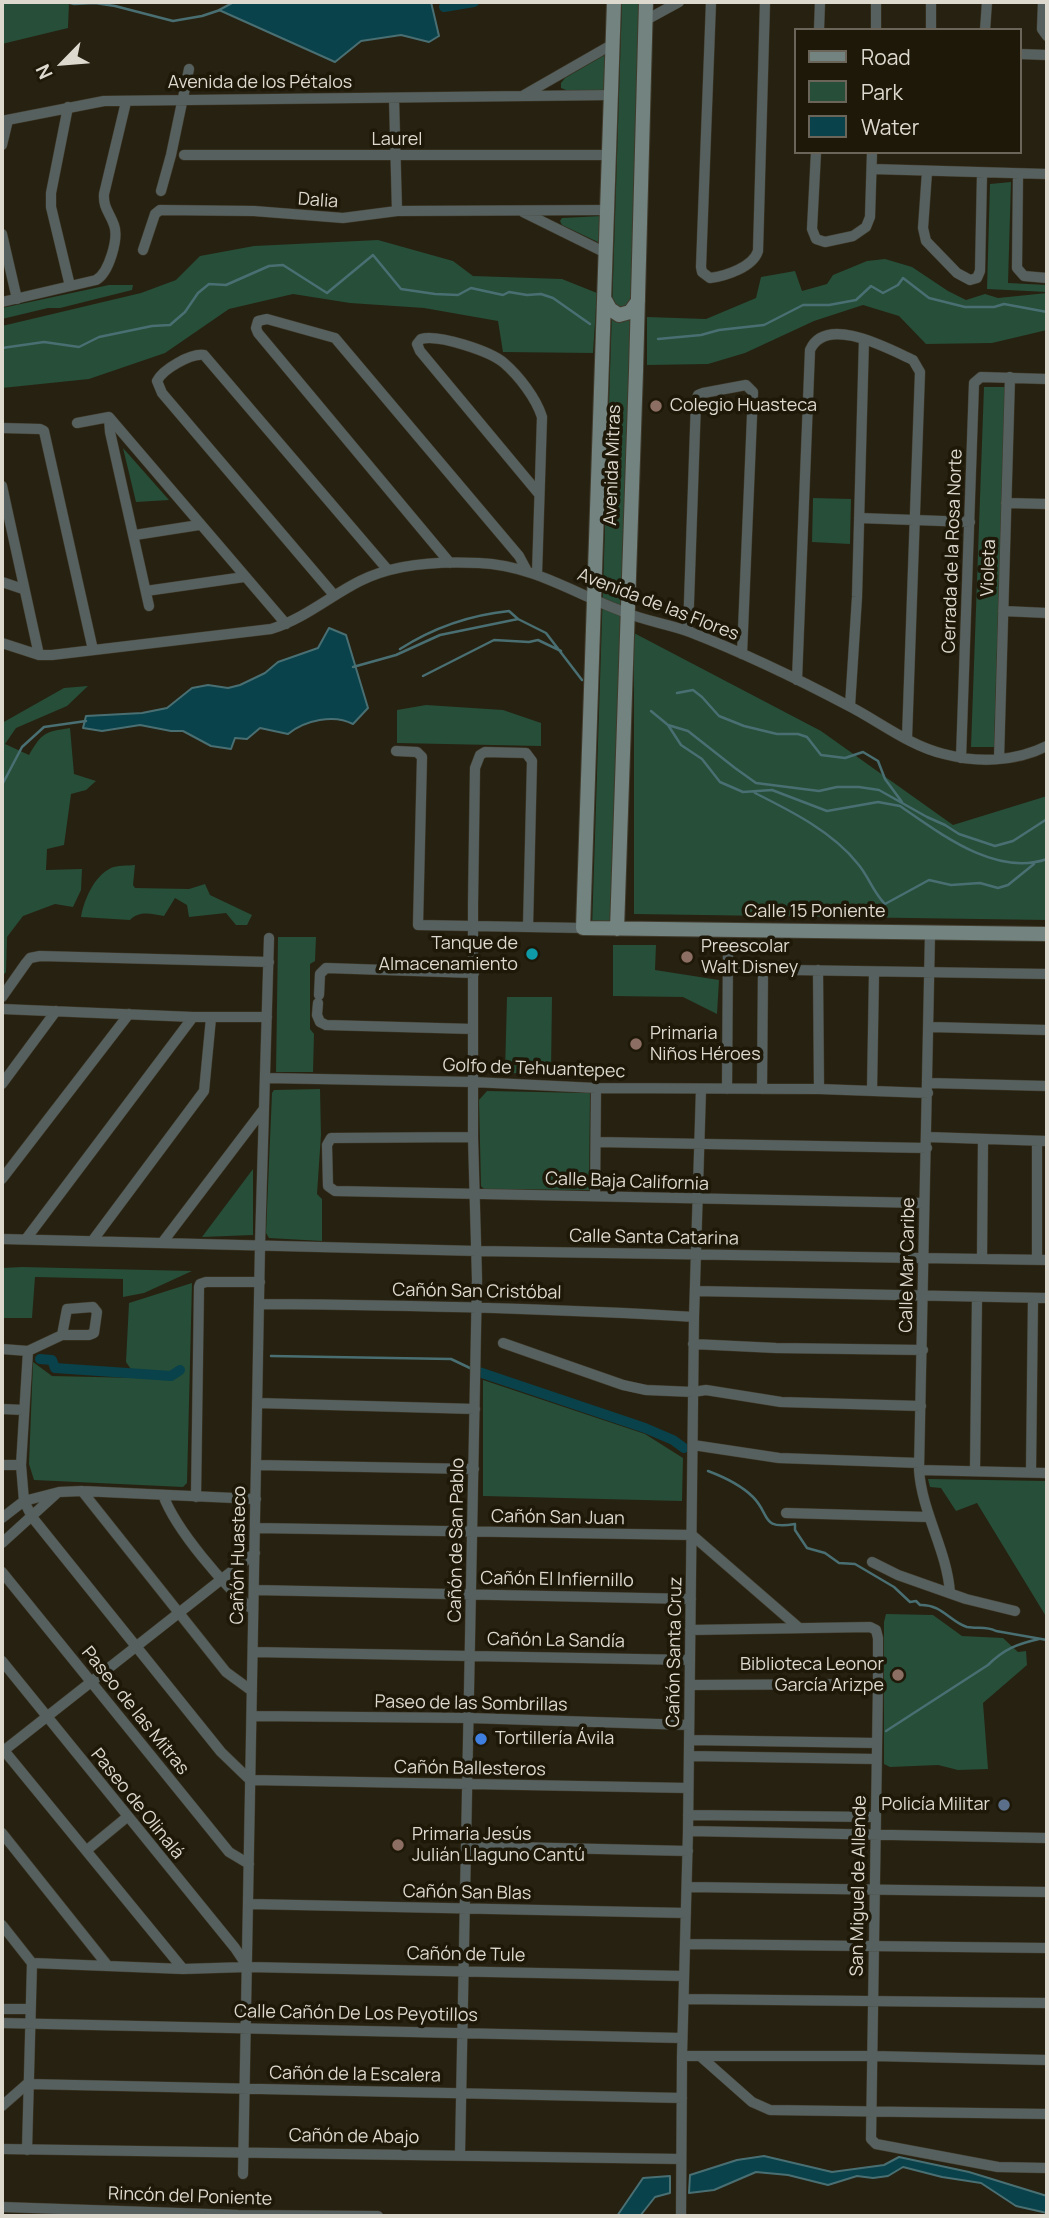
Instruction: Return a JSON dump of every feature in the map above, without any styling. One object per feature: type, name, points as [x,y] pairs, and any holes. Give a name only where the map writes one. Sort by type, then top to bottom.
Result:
[{"type":"street","name":"Avenida Mitras","points":[[583,928],[614,2]]},
{"type":"street","name":"Avenida Mitras","points":[[617,929],[646,2]]},
{"type":"street","points":[[646,20],[679,2]]},
{"type":"street","points":[[711,2],[701,267],[706,276],[715,278],[756,258],[759,244],[765,2]]},
{"type":"street","points":[[819,28],[820,2]]},
{"type":"street","points":[[876,2],[876,28]]},
{"type":"street","points":[[931,2],[931,28]]},
{"type":"street","points":[[985,28],[987,2]]},
{"type":"street","points":[[1044,2],[1046,34]]},
{"type":"street","name":"Avenida de los Pétalos","points":[[520,97],[613,44]]},
{"type":"street","points":[[1021,54],[1047,55]]},
{"type":"street","points":[[160,191],[189,69]]},
{"type":"street","name":"Avenida de los Pétalos","points":[[5,121],[104,101],[611,95]]},
{"type":"street","points":[[394,98],[397,211]]},
{"type":"street","points":[[2,302],[102,277],[116,234],[112,219],[105,208],[104,194],[126,102]]},
{"type":"street","points":[[68,107],[51,193],[53,215],[70,286]]},
{"type":"street","points":[[2,145],[5,121]]},
{"type":"street","points":[[816,154],[812,229],[816,239],[825,242],[853,236],[866,227],[870,217],[872,154]]},
{"type":"street","name":"Laurel","points":[[184,155],[610,155]]},
{"type":"street","points":[[872,169],[1047,174]]},
{"type":"street","points":[[927,172],[923,228],[926,241],[961,276],[970,280],[977,278],[980,271],[982,174]]},
{"type":"street","points":[[1018,175],[1016,262],[1020,274],[1047,278]]},
{"type":"street","name":"Dalia","points":[[144,250],[155,214],[160,210],[254,211],[343,218],[397,211],[608,210]]},
{"type":"street","name":"Dalia","points":[[519,210],[606,253]]},
{"type":"street","points":[[2,234],[16,299]]},
{"type":"street","points":[[605,300],[610,309],[619,315],[630,312],[638,301]]},
{"type":"street","points":[[450,563],[258,333],[256,323],[267,319],[335,338],[519,556],[526,569]]},
{"type":"street","points":[[797,680],[810,350],[813,343],[838,333],[864,339],[913,359],[920,372],[907,738]]},
{"type":"street","points":[[537,574],[542,417],[534,399],[505,363],[491,355],[440,339],[424,338],[418,341],[420,351],[539,494]]},
{"type":"street","points":[[850,706],[864,339]]},
{"type":"street","points":[[334,595],[162,393],[157,381],[164,372],[201,354],[208,358],[387,569]]},
{"type":"street","name":"Cerrada de la Rosa Norte","points":[[961,758],[974,383],[981,377],[1010,377]]},
{"type":"street","points":[[1010,377],[1047,379]]},
{"type":"street","name":"Violeta","points":[[999,759],[1010,377]]},
{"type":"street","points":[[688,631],[696,401],[698,395],[746,385],[751,387],[753,392],[742,654]]},
{"type":"street","points":[[77,423],[109,417]]},
{"type":"street","points":[[109,417],[286,624]]},
{"type":"street","points":[[109,417],[110,432],[149,606]]},
{"type":"street","points":[[2,428],[44,431],[93,650]]},
{"type":"street","points":[[2,486],[38,655]]},
{"type":"street","points":[[1006,503],[1047,504]]},
{"type":"street","points":[[859,518],[970,522]]},
{"type":"street","points":[[135,536],[200,526]]},
{"type":"street","name":"Avenida de las Flores","points":[[2,643],[38,655],[250,632],[286,624],[362,579],[387,569],[482,563],[526,569],[628,614],[688,631],[797,680],[940,754],[961,758],[999,759],[1027,754],[1047,746]]},
{"type":"street","points":[[146,591],[244,577]]},
{"type":"street","points":[[2,582],[23,589]]},
{"type":"street","points":[[1003,611],[1047,613]]},
{"type":"street","points":[[396,751],[420,754],[422,757],[418,925],[583,928]]},
{"type":"street","name":"Cañón de San Pablo","points":[[460,2154],[474,1533],[477,1251],[472,904],[475,768],[480,755],[492,752],[526,753],[532,761],[528,927]]},
{"type":"street","name":"Calle 15 Poniente","points":[[583,928],[1047,934]]},
{"type":"street","name":"Calle Mar Caribe","points":[[930,933],[919,1466],[928,1517],[940,1545],[950,1593]]},
{"type":"street","name":"Cañón Huasteco","points":[[243,2174],[260,1245],[269,937]]},
{"type":"street","points":[[727,1089],[728,948]]},
{"type":"street","points":[[2,997],[30,958],[40,956],[269,962]]},
{"type":"street","points":[[474,974],[322,969],[317,1015],[320,1022],[326,1025],[474,1029]]},
{"type":"street","points":[[728,969],[1047,974]]},
{"type":"street","points":[[762,1089],[763,969]]},
{"type":"street","points":[[818,970],[819,1089]]},
{"type":"street","points":[[872,1091],[874,972]]},
{"type":"street","points":[[2,1009],[211,1018],[267,1017]]},
{"type":"street","points":[[2,1084],[56,1011]]},
{"type":"street","points":[[2,1179],[129,1014]]},
{"type":"street","points":[[26,1239],[193,1017]]},
{"type":"street","points":[[93,1240],[204,1091],[211,1018]]},
{"type":"street","points":[[930,1027],[1047,1030]]},
{"type":"street","name":"Golfo de Tehuantepec","points":[[266,1078],[473,1082],[596,1088],[872,1091],[1047,1086]]},
{"type":"street","points":[[596,1088],[596,1196]]},
{"type":"street","name":"Cañón Santa Cruz","points":[[681,2216],[693,1344],[701,1089]]},
{"type":"street","points":[[162,1243],[264,1109]]},
{"type":"street","name":"Calle Baja California","points":[[474,1137],[331,1139],[327,1145],[327,1183],[330,1189],[475,1194],[925,1203]]},
{"type":"street","points":[[927,1137],[1042,1141],[1042,1260]]},
{"type":"street","points":[[982,1259],[984,1140]]},
{"type":"street","points":[[596,1142],[927,1148]]},
{"type":"street","name":"Calle Santa Catarina","points":[[2,1239],[477,1251],[1042,1260]]},
{"type":"street","points":[[197,1497],[199,1287],[206,1282],[260,1282]]},
{"type":"street","points":[[695,1291],[1047,1298]]},
{"type":"street","points":[[975,1471],[976,1297]]},
{"type":"street","points":[[1031,1472],[1033,1298]]},
{"type":"street","name":"Cañón San Cristóbal","points":[[259,1304],[589,1310],[694,1317]]},
{"type":"street","points":[[2,1349],[28,1351],[62,1335]]},
{"type":"street","points":[[503,1343],[528,1354],[634,1388],[693,1392],[706,1390],[781,1402],[921,1406]]},
{"type":"street","points":[[693,1344],[923,1350]]},
{"type":"street","points":[[28,1351],[21,1465],[24,1501],[32,1517],[220,1752],[250,1780]]},
{"type":"street","points":[[257,1404],[475,1409]]},
{"type":"street","points":[[2,1409],[23,1410]]},
{"type":"street","points":[[692,1445],[779,1458],[1047,1473]]},
{"type":"street","points":[[2,1465],[21,1465]]},
{"type":"street","points":[[256,1465],[474,1469]]},
{"type":"street","points":[[82,1491],[226,1672],[252,1691]]},
{"type":"street","points":[[2,1518],[24,1501],[59,1492],[256,1499]]},
{"type":"street","points":[[2,1542],[59,1492]]},
{"type":"street","points":[[163,1495],[178,1526],[253,1610]]},
{"type":"street","points":[[786,1513],[928,1517]]},
{"type":"street","name":"Cañón San Juan","points":[[255,1528],[692,1535]]},
{"type":"street","points":[[692,1535],[797,1627]]},
{"type":"street","points":[[183,1969],[2,1750],[255,1553]]},
{"type":"street","points":[[872,1562],[898,1575],[966,1599],[1015,1611]]},
{"type":"street","name":"Paseo de las Mitras","points":[[2,1572],[229,1852],[249,1864]]},
{"type":"street","name":"Cañón El Infiernillo","points":[[254,1590],[691,1599]]},
{"type":"street","points":[[690,1630],[797,1627]]},
{"type":"street","name":"San Miguel de Allende","points":[[797,1627],[870,1628],[876,1630],[878,1638],[872,2142],[998,2167],[1047,2168]]},
{"type":"street","name":"Cañón La Sandía","points":[[253,1652],[690,1660]]},
{"type":"street","name":"Paseo de Olinalá","points":[[2,1661],[235,1948],[247,1967]]},
{"type":"street","points":[[690,1685],[878,1684]]},
{"type":"street","name":"Paseo de las Sombrillas","points":[[251,1716],[469,1718],[689,1725]]},
{"type":"street","points":[[689,1740],[876,1743]]},
{"type":"street","points":[[689,1756],[876,1759]]},
{"type":"street","name":"Cañón Ballesteros","points":[[250,1780],[688,1788]]},
{"type":"street","points":[[688,1815],[876,1817]]},
{"type":"street","points":[[87,1850],[127,1817]]},
{"type":"street","points":[[688,1831],[1047,1838]]},
{"type":"street","points":[[2,1833],[108,1966]]},
{"type":"street","points":[[467,1846],[688,1851]]},
{"type":"street","points":[[687,1887],[1047,1892]]},
{"type":"street","name":"Cañón San Blas","points":[[248,1904],[686,1913]]},
{"type":"street","points":[[2,1925],[32,1963],[27,2150]]},
{"type":"street","points":[[685,1944],[1047,1948]]},
{"type":"street","name":"Cañón de Tule","points":[[32,1963],[183,1969],[247,1967],[463,1970],[684,1976]]},
{"type":"street","points":[[684,1999],[1047,2003]]},
{"type":"street","points":[[2,2009],[29,2009]]},
{"type":"street","name":"Calle Cañón De Los Peyotillos","points":[[2,2024],[682,2038]]},
{"type":"street","points":[[682,2056],[1047,2060]]},
{"type":"street","points":[[700,2056],[760,2107],[770,2110],[1047,2114]]},
{"type":"street","points":[[2,2106],[27,2084]]},
{"type":"street","name":"Cañón de la Escalera","points":[[27,2084],[682,2098]]},
{"type":"street","name":"Cañón de Abajo","points":[[2,2149],[680,2159]]},
{"type":"street","name":"Rincón del Poniente","points":[[2,2207],[23,2212],[378,2216]]},
{"type":"green space","points":[[2,2],[69,2],[68,28],[2,44]]},
{"type":"green space","points":[[622,2],[639,2],[627,445],[610,928],[592,928]]},
{"type":"green space","points":[[603,56],[606,57],[605,90],[561,88],[565,78]]},
{"type":"green space","points":[[1011,182],[1008,283],[1047,285],[1047,292],[987,289],[990,184]]},
{"type":"green space","points":[[602,216],[600,243],[562,225],[560,221],[562,218]]},
{"type":"green space","points":[[378,240],[453,261],[473,276],[562,279],[597,293],[593,353],[503,352],[498,321],[424,308],[350,303],[293,294],[229,309],[165,353],[89,379],[2,388],[2,326],[141,293],[176,280],[200,256],[254,246]]},
{"type":"green space","points":[[885,259],[912,267],[966,300],[985,294],[998,298],[1047,293],[1047,330],[992,343],[926,344],[899,316],[863,305],[814,321],[745,353],[708,364],[647,365],[647,317],[706,319],[756,298],[761,277],[795,271],[802,291],[827,284],[833,275],[867,261]]},
{"type":"green space","points":[[109,285],[133,285],[132,290],[2,319],[2,308]]},
{"type":"green space","points":[[984,387],[1005,387],[994,747],[971,747]]},
{"type":"green space","points":[[123,448],[169,500],[136,502]]},
{"type":"green space","points":[[813,498],[851,499],[850,544],[812,542]]},
{"type":"green space","points":[[634,633],[821,731],[953,825],[1047,796],[1047,920],[634,914]]},
{"type":"green space","points":[[88,686],[67,706],[16,728],[5,744],[29,755],[45,735],[70,728],[74,774],[96,781],[86,790],[71,794],[64,845],[47,849],[46,870],[82,869],[81,890],[73,907],[55,904],[23,916],[7,937],[6,972],[2,977],[2,723],[64,688]]},
{"type":"green space","points":[[426,705],[503,710],[541,723],[541,746],[397,743],[397,710]]},
{"type":"green space","points":[[135,865],[135,888],[189,889],[205,884],[210,895],[252,915],[247,925],[236,925],[226,913],[189,917],[187,905],[175,898],[164,916],[142,914],[130,920],[81,917],[87,896],[105,872],[113,867]]},
{"type":"green space","points":[[278,937],[316,937],[315,961],[310,964],[313,1072],[276,1072]]},
{"type":"green space","points":[[613,945],[656,945],[655,970],[719,980],[717,1014],[683,997],[613,996]]},
{"type":"green space","points":[[507,997],[552,997],[551,1074],[505,1073]]},
{"type":"green space","points":[[320,1089],[321,1135],[317,1194],[322,1199],[322,1241],[269,1238],[266,1233],[272,1093],[274,1090]]},
{"type":"green space","points":[[487,1091],[590,1093],[589,1190],[484,1189],[481,1186],[479,1100]]},
{"type":"green space","points":[[253,1169],[253,1235],[202,1237]]},
{"type":"green space","points":[[2,1268],[192,1271],[144,1293],[123,1297],[123,1279],[35,1277],[32,1318],[2,1318]]},
{"type":"green space","points":[[192,1283],[187,1483],[183,1487],[34,1480],[29,1464],[33,1362],[52,1376],[137,1378],[126,1362],[129,1303]]},
{"type":"green space","points":[[483,1380],[645,1434],[683,1458],[682,1501],[483,1496]]},
{"type":"green space","points":[[928,1479],[1047,1481],[1047,1618],[977,1503],[956,1511],[941,1488],[930,1487]]},
{"type":"green space","points":[[886,1614],[933,1615],[962,1636],[1003,1638],[1018,1652],[1026,1651],[1027,1665],[983,1703],[988,1769],[958,1770],[938,1765],[890,1767],[884,1764]]},
{"type":"water","points":[[234,2],[431,2],[439,36],[429,42],[401,35],[361,41],[335,62],[219,10]]},
{"type":"water","points":[[329,628],[346,635],[368,708],[353,724],[337,719],[320,720],[303,725],[288,734],[260,728],[247,739],[235,738],[231,749],[211,746],[183,731],[140,725],[102,731],[83,728],[86,716],[142,713],[167,708],[192,688],[208,685],[228,688],[240,685],[265,673],[278,662],[318,648]]},
{"type":"water","points":[[764,2156],[832,2172],[884,2165],[899,2157],[969,2172],[1047,2196],[1047,2213],[1016,2206],[981,2183],[903,2167],[888,2176],[857,2176],[828,2185],[788,2175],[756,2172],[714,2190],[689,2193],[690,2175],[737,2160]]},
{"type":"water","points":[[670,2176],[670,2193],[655,2197],[640,2216],[617,2216],[643,2178]]},
{"type":"waterway","points":[[66,2],[115,6],[173,21],[220,10]]},
{"type":"waterway","points":[[444,7],[474,2]]},
{"type":"waterway","points":[[2,348],[44,342],[79,347],[99,337],[170,325],[209,284],[226,285],[269,266],[283,265],[327,293],[373,255],[401,289],[458,295],[471,288],[503,295],[509,292],[541,294],[553,298],[590,324]]},
{"type":"waterway","points":[[658,339],[764,325],[803,305],[829,305],[856,300],[871,286],[883,293],[898,285],[903,278],[929,298],[965,307],[994,307],[1004,304],[1047,312]]},
{"type":"waterway","points":[[400,649],[466,619],[509,611],[518,619]]},
{"type":"waterway","points":[[353,667],[396,655],[440,635],[518,619],[546,633],[582,680]]},
{"type":"waterway","points":[[423,676],[494,640],[538,640],[561,651]]},
{"type":"waterway","points":[[677,693],[693,690],[719,716],[744,726],[777,734],[807,737],[821,755],[845,758],[863,752],[878,761],[885,779],[902,802]]},
{"type":"waterway","points":[[651,711],[668,725],[681,745],[702,759],[720,782],[743,792],[772,790],[827,811],[878,802],[900,806],[951,840],[989,858],[1028,863],[1047,859]]},
{"type":"waterway","points":[[2,785],[22,747],[44,727],[86,721]]},
{"type":"waterway","points":[[668,725],[688,731],[756,783],[819,791],[837,787],[879,790],[959,834],[995,846],[1013,841],[1047,819]]},
{"type":"waterway","points":[[755,793],[824,832],[848,852],[885,904],[929,880],[951,885],[980,883],[998,888],[1008,885],[1034,864]]},
{"type":"waterway","points":[[271,1356],[451,1359],[472,1369]]},
{"type":"waterway","points":[[40,1359],[52,1360],[55,1368],[171,1376],[180,1370]]},
{"type":"waterway","points":[[476,1371],[645,1428],[684,1448]]},
{"type":"waterway","points":[[708,1471],[748,1493],[771,1523],[795,1524],[795,1530],[807,1548],[825,1553],[839,1563],[855,1564],[894,1587],[910,1602],[916,1601],[920,1605],[934,1607],[967,1627],[1047,1640]]},
{"type":"waterway","points":[[886,1731],[988,1665],[1005,1651],[1039,1639]]},
{"type":"place","name":"Colegio Huasteca","points":[[656,406]]},
{"type":"place","name":"Tanque de Almacenamiento","points":[[532,954]]},
{"type":"place","name":"Preescolar Walt Disney","points":[[687,957]]},
{"type":"place","name":"Primaria Niños Héroes","points":[[636,1044]]},
{"type":"place","name":"Biblioteca Leonor García Arizpe","points":[[898,1675]]},
{"type":"place","name":"Tortillería Ávila","points":[[481,1739]]},
{"type":"place","name":"Policía Militar","points":[[1004,1805]]},
{"type":"place","name":"Primaria Jesús Julián Llaguno Cantú","points":[[398,1845]]}]
